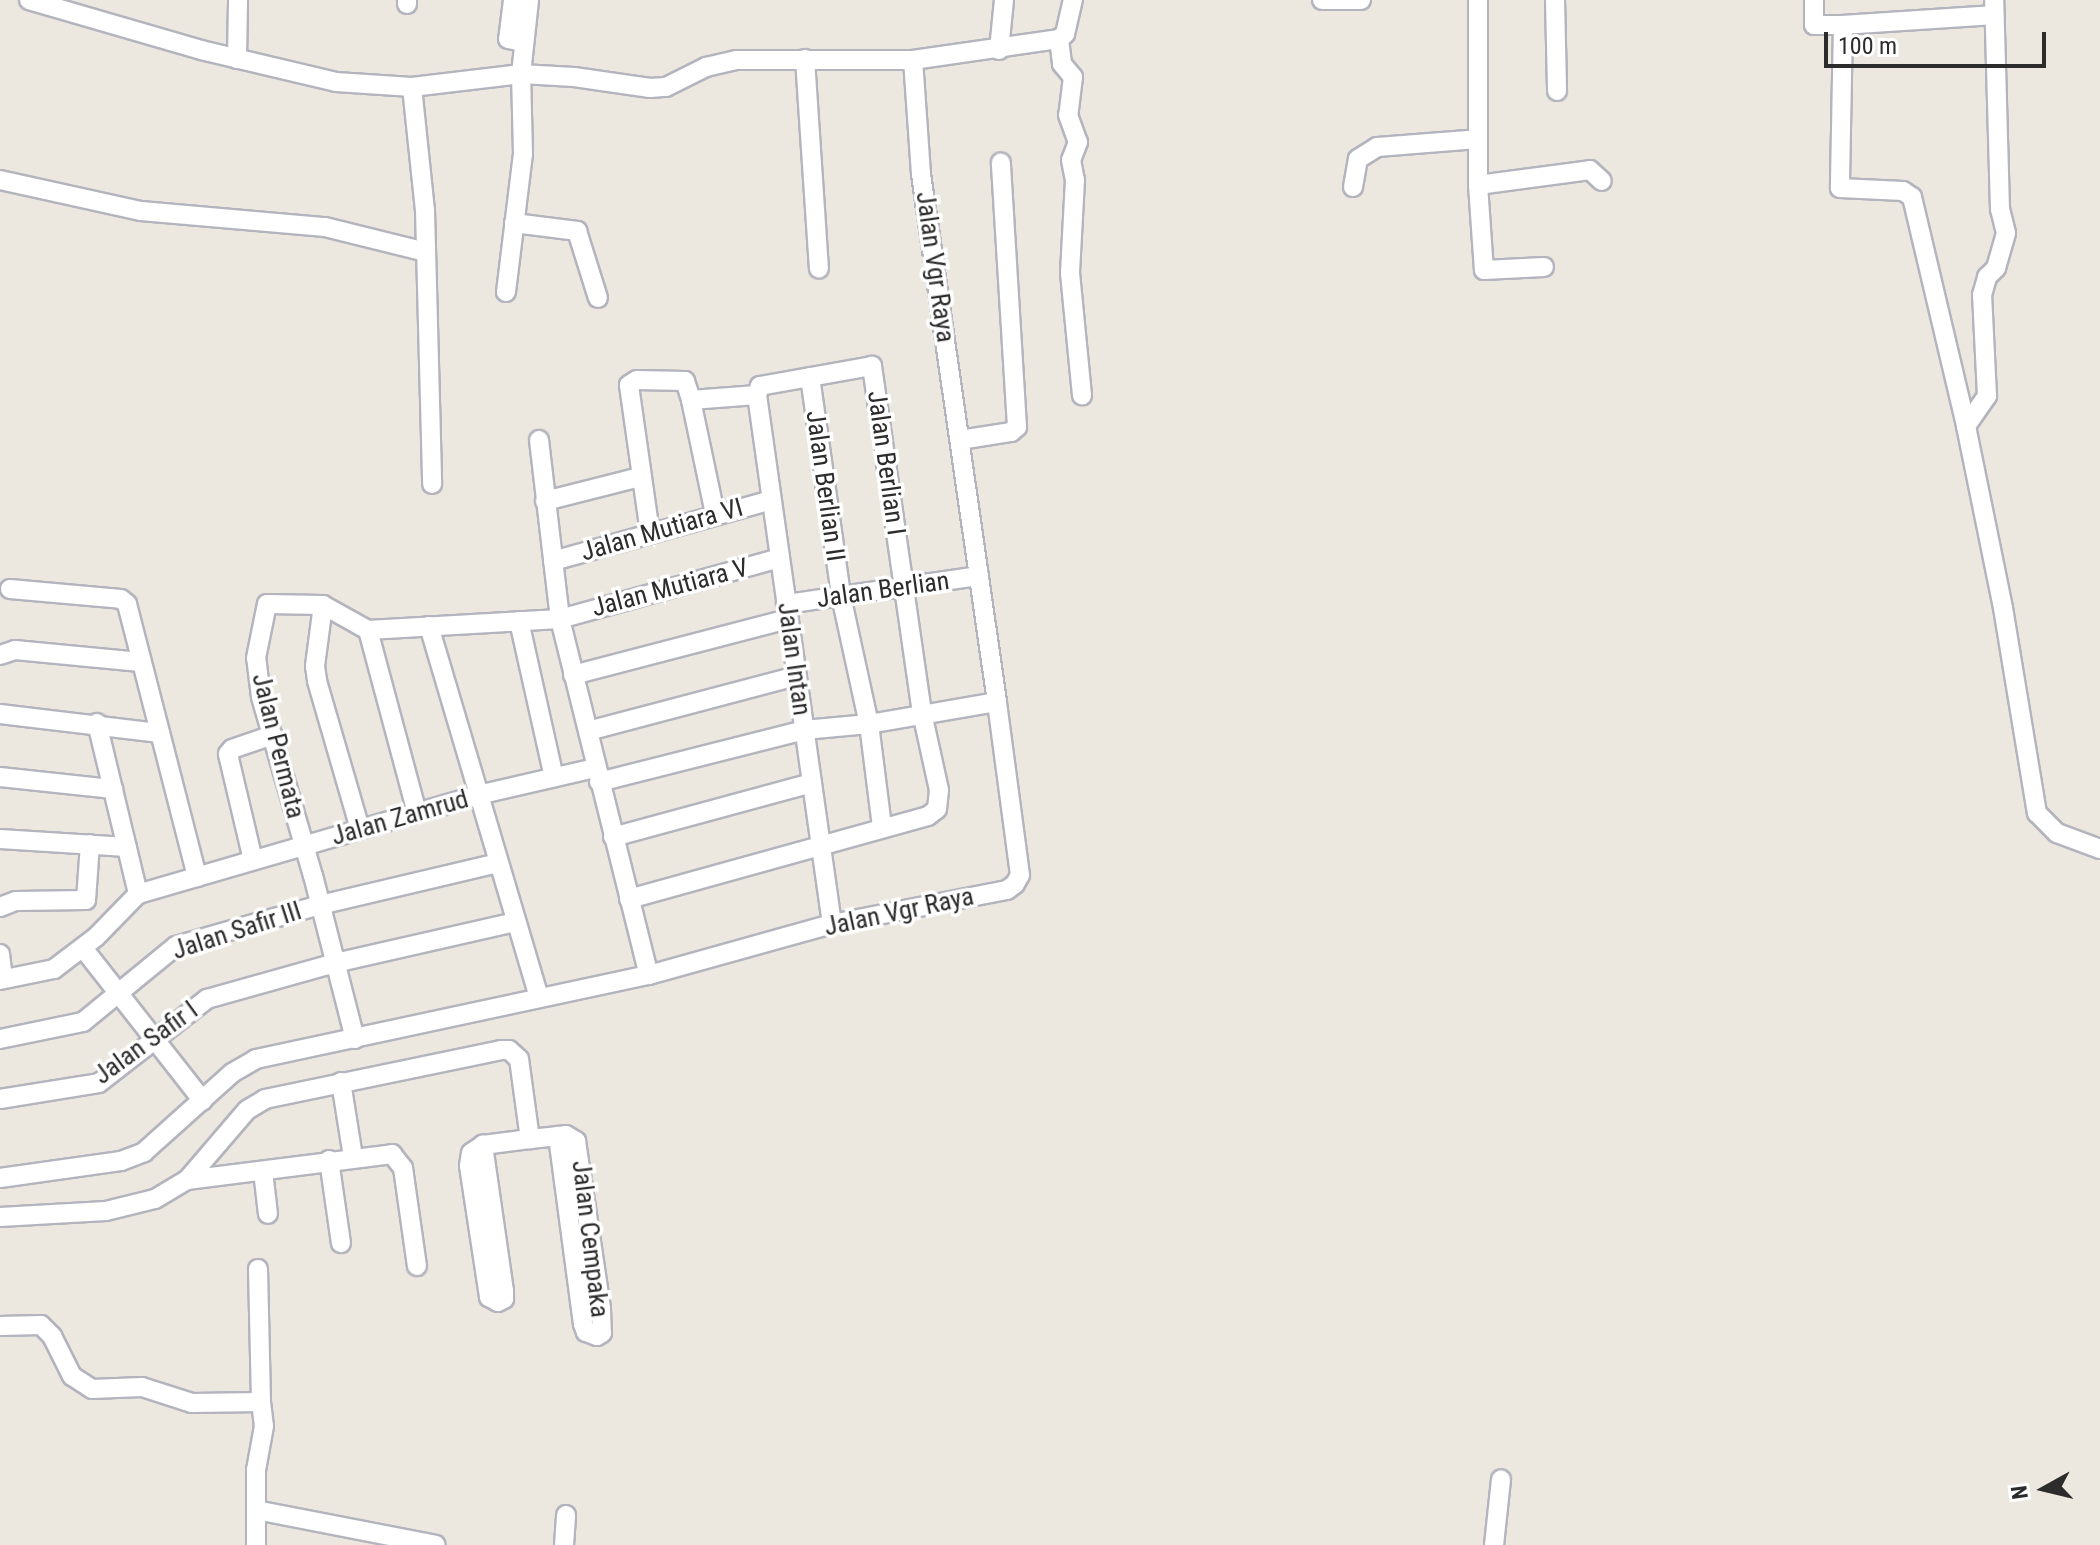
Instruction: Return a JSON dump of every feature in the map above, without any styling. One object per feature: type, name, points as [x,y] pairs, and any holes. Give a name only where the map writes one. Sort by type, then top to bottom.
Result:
[{"type":"street","points":[[29,0],[237,59],[336,82],[412,87],[521,74],[574,77],[650,88],[666,87],[720,62],[757,58],[913,60],[1059,39],[1065,34],[1073,0]]},
{"type":"street","points":[[237,59],[238,0]]},
{"type":"street","points":[[513,0],[508,39],[523,42]]},
{"type":"street","points":[[506,292],[523,154],[521,74],[529,0]]},
{"type":"street","points":[[999,50],[1004,0]]},
{"type":"street","points":[[1322,0],[1361,0]]},
{"type":"street","points":[[1478,0],[1478,185],[1484,270],[1544,267]]},
{"type":"street","points":[[1555,0],[1557,91]]},
{"type":"street","points":[[1814,0],[1814,25],[1843,25],[1994,7],[2000,209],[2006,233],[1996,268],[1983,285],[1987,396],[1966,426]]},
{"type":"street","points":[[1843,25],[1840,188],[1903,191],[1912,197],[1966,426],[2017,678],[2037,813],[2057,833],[2100,849]]},
{"type":"street","points":[[1059,39],[1062,64],[1073,77],[1068,115],[1079,144],[1071,160],[1075,180],[1070,273],[1082,395]]},
{"type":"street","points":[[805,59],[819,269]]},
{"type":"street","name":"Jalan Vgr Raya","points":[[0,1178],[121,1161],[135,1156],[154,1146],[232,1073],[256,1059],[649,975],[832,924],[1007,890],[1015,884],[1020,875],[921,174],[913,60]]},
{"type":"street","points":[[412,87],[419,131],[426,252],[432,484]]},
{"type":"street","points":[[1353,187],[1358,159],[1377,147],[1478,139]]},
{"type":"street","points":[[960,440],[1011,432],[1017,427],[1001,162]]},
{"type":"street","points":[[1478,185],[1590,170],[1602,181]]},
{"type":"street","points":[[0,180],[141,211],[325,227],[426,252]]},
{"type":"street","points":[[514,223],[577,231],[598,298]]},
{"type":"street","name":"Jalan Berlian I","points":[[757,395],[760,386],[872,366],[904,587]]},
{"type":"street","name":"Jalan Berlian II","points":[[810,377],[841,596],[869,724],[882,827]]},
{"type":"street","points":[[650,533],[640,477],[631,381],[685,381],[715,514]]},
{"type":"street","points":[[691,400],[757,395]]},
{"type":"street","name":"Jalan Intan","points":[[757,395],[832,924]]},
{"type":"street","points":[[539,440],[560,619],[649,975]]},
{"type":"street","points":[[545,501],[640,477]]},
{"type":"street","name":"Jalan Mutiara VI","points":[[553,561],[771,500]]},
{"type":"street","name":"Jalan Mutiara V","points":[[560,619],[780,558]]},
{"type":"street","name":"Jalan Berlian","points":[[573,675],[841,596],[979,576]]},
{"type":"street","points":[[629,899],[928,816],[937,809],[939,790],[922,713],[904,587]]},
{"type":"street","points":[[10,589],[125,601],[197,877]]},
{"type":"street","name":"Jalan Permata","points":[[355,1039],[261,697],[256,658],[265,608],[271,602],[323,605],[368,630]]},
{"type":"street","points":[[323,605],[315,666],[317,681],[360,829]]},
{"type":"street","points":[[417,813],[368,630],[560,619]]},
{"type":"street","points":[[519,621],[554,777]]},
{"type":"street","points":[[429,626],[539,998]]},
{"type":"street","points":[[0,655],[15,650],[140,662]]},
{"type":"street","points":[[588,731],[796,676]]},
{"type":"street","name":"Jalan Zamrud","points":[[2,979],[50,971],[83,948],[138,894],[478,795],[554,777],[597,775],[804,730],[869,724],[997,702]]},
{"type":"street","points":[[0,714],[97,723],[160,733]]},
{"type":"street","points":[[97,723],[138,894]]},
{"type":"street","points":[[253,860],[228,754],[232,749],[273,735]]},
{"type":"street","points":[[0,777],[113,789]]},
{"type":"street","points":[[613,837],[812,783]]},
{"type":"street","points":[[0,839],[127,847]]},
{"type":"street","points":[[0,907],[16,901],[86,900],[90,844]]},
{"type":"street","name":"Jalan Safir III","points":[[0,1039],[73,1027],[119,994],[176,946],[320,905],[498,863]]},
{"type":"street","name":"Jalan Safir I","points":[[0,1099],[99,1083],[157,1041],[207,999],[335,963],[516,922]]},
{"type":"street","points":[[83,948],[203,1101]]},
{"type":"street","points":[[0,954],[2,979]]},
{"type":"street","points":[[0,1217],[118,1209],[155,1199],[187,1180],[256,1103],[341,1082],[509,1050],[515,1054],[522,1068],[530,1139]]},
{"type":"street","points":[[341,1082],[353,1157]]},
{"type":"street","name":"Jalan Cempaka","points":[[483,1145],[558,1136],[571,1137],[579,1148],[601,1309],[602,1333],[597,1336],[586,1332],[583,1324],[558,1136]]},
{"type":"street","points":[[483,1145],[504,1291],[504,1299],[498,1302],[489,1297],[469,1166],[471,1153],[483,1145]]},
{"type":"street","points":[[187,1180],[383,1153],[399,1160],[417,1266]]},
{"type":"street","points":[[329,1160],[341,1243]]},
{"type":"street","points":[[263,1171],[268,1214]]},
{"type":"street","points":[[256,1545],[256,1470],[264,1426],[258,1269]]},
{"type":"street","points":[[0,1326],[41,1325],[52,1336],[72,1376],[92,1389],[142,1387],[192,1403],[261,1402]]},
{"type":"street","points":[[1494,1545],[1501,1479]]},
{"type":"street","points":[[256,1510],[436,1545]]},
{"type":"street","points":[[564,1545],[566,1515]]}]
